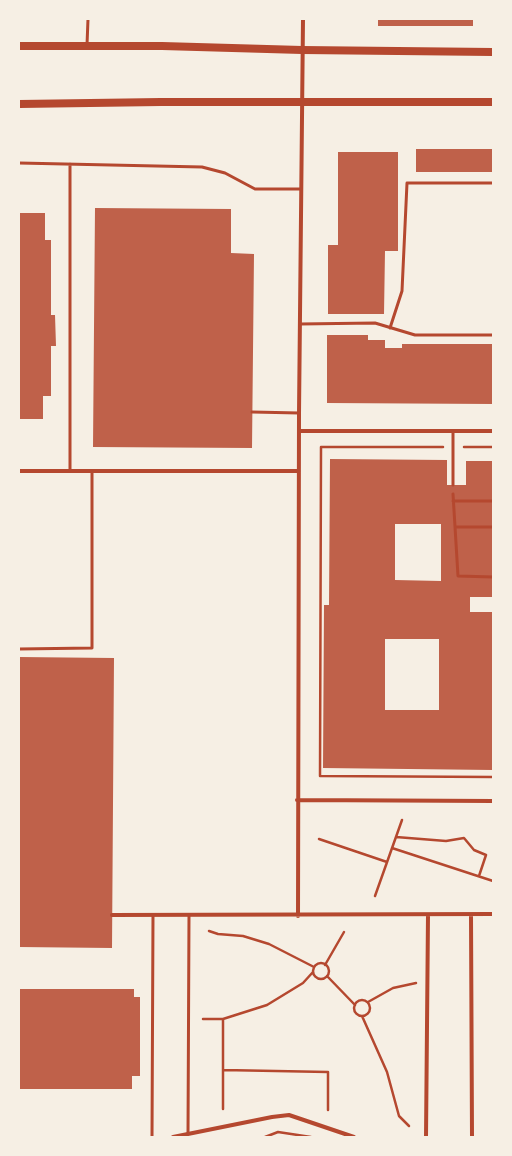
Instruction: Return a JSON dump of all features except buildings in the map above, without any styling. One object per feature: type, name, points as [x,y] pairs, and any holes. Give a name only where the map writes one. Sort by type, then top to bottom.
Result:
[{"type":"main road","points":[[19,46],[162,46],[302,50],[493,52]]},
{"type":"main road","points":[[19,104],[161,102],[493,102]]},
{"type":"street","points":[[298,916],[297,800],[299,413],[303,19]]},
{"type":"street","points":[[299,431],[493,431]]},
{"type":"street","points":[[19,471],[299,471]]},
{"type":"street","points":[[297,800],[493,800]]},
{"type":"street","points":[[112,915],[298,916],[493,914]]},
{"type":"street","points":[[426,1137],[428,915]]},
{"type":"street","points":[[471,915],[472,1137]]},
{"type":"street","points":[[173,1137],[289,1115],[354,1137]]},
{"type":"lane","points":[[87,46],[88,19]]},
{"type":"lane","points":[[19,163],[202,167],[225,172],[255,189],[301,189]]},
{"type":"lane","points":[[70,164],[70,471]]},
{"type":"lane","points":[[390,328],[402,291],[407,183],[493,183]]},
{"type":"lane","points":[[300,324],[375,323],[415,334],[493,334]]},
{"type":"lane","points":[[252,412],[299,413]]},
{"type":"lane","points":[[453,431],[453,485]]},
{"type":"lane","points":[[19,649],[92,648],[92,471]]},
{"type":"lane","points":[[453,494],[458,576],[493,577]]},
{"type":"lane","points":[[453,501],[493,501]]},
{"type":"lane","points":[[455,527],[493,527]]},
{"type":"lane","points":[[152,1137],[153,915]]},
{"type":"lane","points":[[188,1134],[189,915]]},
{"type":"path","points":[[493,447],[321,446],[320,776],[493,777]]},
{"type":"path","points":[[375,896],[402,820]]},
{"type":"path","points":[[396,837],[446,841],[464,838],[474,850],[486,855],[479,876]]},
{"type":"path","points":[[319,839],[387,862]]},
{"type":"path","points":[[392,848],[493,881]]},
{"type":"path","points":[[209,931],[218,934],[243,936],[269,944],[314,967]]},
{"type":"path","points":[[325,965],[344,932]]},
{"type":"path","points":[[203,1019],[223,1019],[267,1005],[303,983],[313,972],[314,967],[320,963],[325,965],[329,971],[327,976],[322,979],[318,979],[313,972]]},
{"type":"path","points":[[327,976],[355,1005],[355,1012],[362,1016],[387,1072],[399,1116],[409,1126]]},
{"type":"path","points":[[355,1005],[362,1000],[368,1002],[393,988],[416,983]]},
{"type":"path","points":[[362,1016],[366,1015],[370,1010],[368,1002]]},
{"type":"path","points":[[223,1019],[223,1109]]},
{"type":"path","points":[[223,1070],[328,1072],[328,1110]]},
{"type":"path","points":[[265,1137],[278,1132],[310,1137]]}]
